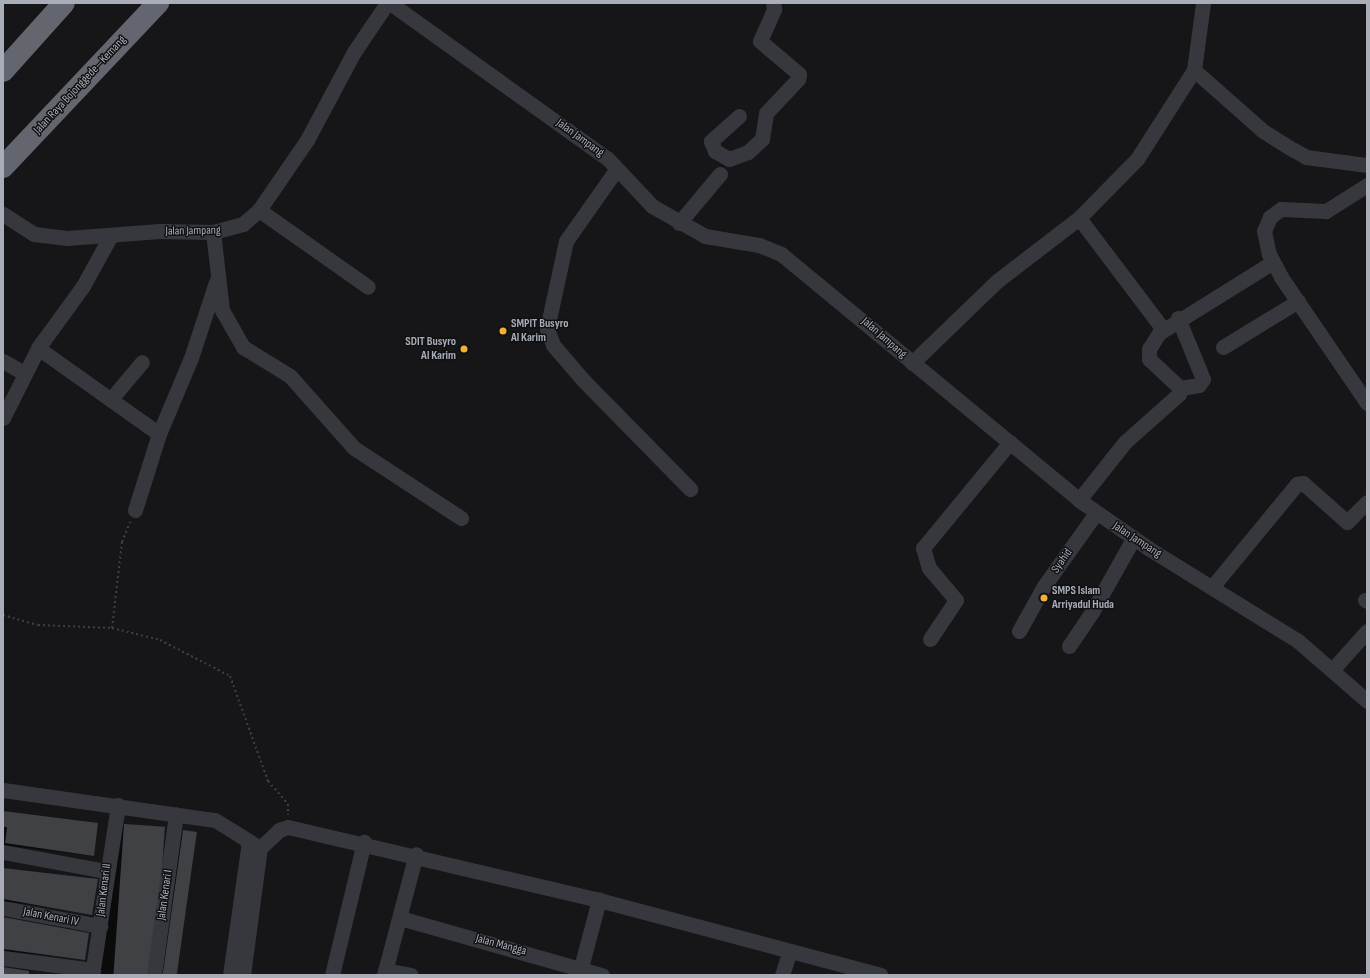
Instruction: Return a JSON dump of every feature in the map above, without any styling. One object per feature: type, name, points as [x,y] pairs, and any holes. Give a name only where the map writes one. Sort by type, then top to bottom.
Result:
[{"type":"highway","points":[[3,71],[64,3]]},
{"type":"highway","name":"Jalan Raya Bojonggede—Kemang","points":[[3,167],[158,3]]},
{"type":"street","name":"Jalan Jampang","points":[[3,214],[34,234],[67,238],[110,237],[160,231],[213,232],[243,224],[259,210],[307,140],[354,52],[388,3],[608,159],[616,170],[652,206],[679,223],[705,236],[759,245],[780,254],[1096,513],[1134,539],[1212,586],[1298,641],[1366,698]]},
{"type":"street","points":[[739,116],[711,141],[715,151],[729,159],[748,152],[762,139],[766,113],[798,79],[799,74],[760,41],[774,9],[773,3]]},
{"type":"street","points":[[912,363],[997,281],[1079,218],[1137,159],[1194,70],[1202,3]]},
{"type":"street","points":[[1194,70],[1263,131],[1294,150],[1306,156],[1367,165]]},
{"type":"street","points":[[616,170],[566,242],[547,329],[553,345],[583,380],[690,489]]},
{"type":"street","points":[[679,223],[720,174]]},
{"type":"street","points":[[1367,185],[1326,211],[1290,209],[1274,213],[1264,231],[1273,262],[1367,403]]},
{"type":"street","points":[[259,210],[368,287]]},
{"type":"street","points":[[1079,218],[1163,329]]},
{"type":"street","points":[[213,232],[219,273],[222,310],[243,347],[290,376],[354,448],[461,518]]},
{"type":"street","points":[[3,418],[24,373],[38,348],[83,286],[110,237]]},
{"type":"street","points":[[1180,388],[1149,359],[1151,344],[1163,329],[1178,318],[1273,262]]},
{"type":"street","points":[[135,510],[159,434],[191,358],[219,273]]},
{"type":"street","points":[[1223,347],[1298,301]]},
{"type":"street","points":[[1178,318],[1203,379],[1199,385],[1180,388]]},
{"type":"street","points":[[38,348],[159,434]]},
{"type":"street","points":[[3,361],[24,373]]},
{"type":"street","points":[[111,399],[142,362]]},
{"type":"street","points":[[1079,500],[1125,442],[1176,399],[1180,388]]},
{"type":"street","points":[[930,639],[956,600],[929,568],[923,548],[1010,442]]},
{"type":"street","points":[[1212,586],[1297,484],[1303,483],[1347,522],[1367,502]]},
{"type":"street","name":"Syahid","points":[[1019,632],[1044,586],[1096,513]]},
{"type":"street","points":[[1069,646],[1092,612],[1134,539]]},
{"type":"street","points":[[1333,669],[1367,631]]},
{"type":"street","points":[[3,790],[118,804],[215,820],[254,845]]},
{"type":"street","name":"Jalan Kenari II","points":[[92,972],[100,926],[106,871],[118,804]]},
{"type":"street","name":"Jalan Kenari I","points":[[154,975],[176,814]]},
{"type":"street","points":[[230,975],[254,845],[279,830],[288,827],[416,854],[599,900],[880,975]]},
{"type":"street","points":[[332,975],[364,842]]},
{"type":"street","points":[[243,975],[254,845]]},
{"type":"street","points":[[3,852],[106,871]]},
{"type":"street","points":[[411,975],[385,972],[416,854]]},
{"type":"street","points":[[580,971],[599,900]]},
{"type":"street","name":"Jalan Kenari IV","points":[[3,908],[100,926]]},
{"type":"street","name":"Jalan Mangga","points":[[400,918],[580,971],[602,975]]},
{"type":"street","points":[[782,975],[790,951]]},
{"type":"street","points":[[3,958],[92,972]]},
{"type":"path","points":[[112,628],[122,542],[135,510]]},
{"type":"path","points":[[3,615],[38,625],[112,628],[160,640],[230,676],[268,781],[288,804]]},
{"type":"building","points":[[3,811],[98,823],[94,856],[5,843],[7,827],[3,827]]},
{"type":"building","points":[[124,824],[165,827],[155,975],[113,975]]},
{"type":"building","points":[[183,830],[197,832],[177,975],[163,975]]},
{"type":"building","points":[[3,868],[98,879],[92,915],[3,899]]},
{"type":"building","points":[[3,917],[89,933],[85,960],[3,949]]},
{"type":"building","points":[[3,967],[29,971],[29,975],[3,975]]},
{"type":"place","name":"SMPIT Busyro Al Karim","points":[[503,331]]},
{"type":"place","name":"SDIT Busyro Al Karim","points":[[464,349]]},
{"type":"place","name":"SMPS Islam Arriyadul Huda","points":[[1044,598]]}]
